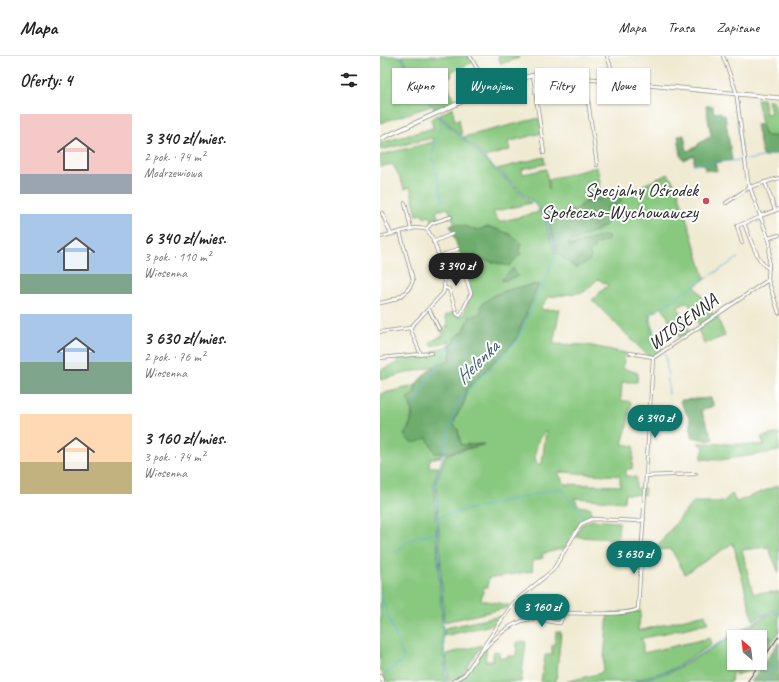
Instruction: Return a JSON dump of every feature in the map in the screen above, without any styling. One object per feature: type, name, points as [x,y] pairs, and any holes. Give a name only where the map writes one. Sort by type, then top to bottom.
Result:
[{"type":"main road","points":[[527,77],[533,75]]},
{"type":"main road","points":[[650,85],[779,98]]},
{"type":"main road","points":[[380,139],[457,104]]},
{"type":"street","points":[[470,56],[477,68]]},
{"type":"street","points":[[607,56],[611,68]]},
{"type":"street","points":[[724,56],[736,94],[750,187],[769,238],[768,280],[779,313]]},
{"type":"street","points":[[533,75],[544,153]]},
{"type":"street","points":[[588,104],[597,165]]},
{"type":"street","points":[[726,202],[750,187],[779,178]]},
{"type":"street","points":[[764,182],[775,210]]},
{"type":"street","points":[[405,203],[411,229]]},
{"type":"street","points":[[742,243],[737,226],[779,209]]},
{"type":"street","points":[[382,213],[391,234]]},
{"type":"street","points":[[426,229],[429,224],[451,217]]},
{"type":"street","points":[[744,223],[753,248],[765,267],[769,268]]},
{"type":"street","points":[[380,237],[418,227],[426,229],[430,233],[445,278],[445,288],[439,298],[410,328],[380,332]]},
{"type":"street","points":[[380,303],[397,299],[410,286],[413,280],[400,232]]},
{"type":"street","points":[[433,242],[452,234]]},
{"type":"street","points":[[769,238],[779,235]]},
{"type":"street","points":[[438,257],[458,249]]},
{"type":"street","points":[[445,288],[449,289],[458,315],[460,316],[471,294],[460,259]]},
{"type":"street","name":"WIOSENNA","points":[[478,654],[512,626],[528,619],[560,623],[564,613],[633,612],[638,609],[654,357],[768,280]]},
{"type":"street","points":[[429,309],[439,329]]},
{"type":"street","points":[[410,328],[421,355]]},
{"type":"street","points":[[380,358],[432,353]]},
{"type":"street","points":[[630,354],[654,357]]},
{"type":"street","points":[[646,476],[696,474]]},
{"type":"street","points":[[452,682],[464,675],[513,603],[553,570],[581,524],[592,519],[639,521],[644,519]]},
{"type":"street","points":[[380,676],[383,682]]},
{"type":"green space","points":[[380,56],[400,56],[407,68],[392,68],[392,104],[430,104],[431,106],[380,123]]},
{"type":"green space","points":[[402,56],[470,56],[473,62],[460,68],[456,68],[456,70],[451,72],[452,76],[448,78],[448,68],[410,68]]},
{"type":"green space","points":[[498,56],[518,56],[519,58],[501,64]]},
{"type":"green space","points":[[448,86],[455,102],[436,110],[432,104],[448,104]]},
{"type":"green space","points":[[757,99],[763,99],[766,114],[771,113],[768,100],[773,100],[779,116],[779,141],[777,141],[775,136],[767,136],[764,133]]},
{"type":"green space","points":[[706,106],[713,106],[714,113],[721,112],[721,115],[725,115],[732,160],[715,163],[717,171],[705,170],[703,164],[694,164],[694,155],[684,160],[681,156],[678,136],[684,135],[687,151],[698,146],[698,144],[711,136]]},
{"type":"green space","points":[[453,108],[454,120],[459,119],[462,136],[439,115]]},
{"type":"green space","points":[[437,115],[531,203],[493,212],[499,222],[539,212],[538,209],[543,213],[555,254],[557,253],[576,268],[594,246],[609,239],[586,241],[569,246],[570,242],[586,233],[595,232],[606,225],[606,208],[619,204],[619,197],[613,196],[630,191],[668,174],[674,183],[672,187],[675,191],[678,191],[705,279],[695,286],[714,315],[699,325],[688,302],[678,307],[689,331],[679,338],[662,307],[649,316],[653,334],[662,349],[653,356],[648,356],[592,300],[608,285],[598,279],[584,292],[549,297],[541,307],[542,310],[560,309],[553,344],[587,345],[626,353],[622,368],[638,373],[637,382],[622,382],[621,400],[631,402],[627,427],[622,444],[634,446],[632,469],[626,469],[626,476],[636,477],[636,488],[645,488],[644,495],[625,494],[624,502],[574,498],[579,506],[591,508],[591,517],[586,519],[578,526],[565,548],[542,554],[543,558],[532,561],[533,571],[488,578],[488,587],[484,587],[481,600],[509,605],[507,608],[444,622],[436,483],[445,455],[483,445],[461,445],[458,429],[454,425],[455,420],[465,401],[466,390],[515,341],[519,287],[493,295],[482,311],[468,320],[464,331],[455,337],[455,341],[451,345],[450,360],[435,366],[380,380],[380,370],[398,363],[397,358],[434,355],[433,351],[448,346],[450,341],[431,346],[430,342],[444,335],[440,329],[448,326],[445,316],[454,312],[457,316],[463,316],[472,293],[464,268],[473,261],[474,257],[509,266],[519,251],[509,234],[487,227],[478,230],[455,224],[448,208],[436,211],[439,220],[432,222],[430,216],[424,218],[423,214],[417,215],[410,187],[404,189],[392,164],[380,167],[380,155],[433,142],[433,138],[380,150],[380,143],[433,128],[431,119]],"holes":[[[546,431],[542,464],[537,464],[535,456],[538,442]],[[563,472],[620,476],[620,486],[565,484],[558,473]]]},
{"type":"green space","points":[[539,118],[541,133],[508,142],[510,150],[485,157],[463,137]]},
{"type":"green space","points":[[762,124],[764,134],[767,136],[775,136],[779,153],[763,157],[756,125]]},
{"type":"green space","points":[[544,157],[545,164],[522,169],[523,174],[546,169],[549,190],[549,179],[597,167],[603,198],[585,202],[577,209],[551,216],[548,211],[544,212],[497,169]]},
{"type":"green space","points":[[613,196],[619,197],[622,200],[619,204],[606,208],[606,225],[570,242],[569,246],[603,236],[608,236],[609,239],[594,246],[594,249],[589,253],[591,256],[589,261],[576,268],[557,253],[546,214],[548,213],[551,216],[577,209],[585,202]]},
{"type":"green space","points":[[455,224],[478,230],[487,227],[509,234],[521,243],[519,251],[521,254],[509,266],[460,254],[450,225]]},
{"type":"green space","points":[[513,268],[518,276],[504,281],[501,280]]},
{"type":"green space","points":[[539,284],[515,341],[466,390],[465,401],[456,416],[454,425],[458,429],[461,445],[484,444],[448,453],[435,453],[427,438],[417,442],[410,441],[404,435],[412,417],[410,403],[407,398],[413,395],[417,383],[428,372],[440,363],[450,360],[451,345],[455,342],[453,339],[464,331],[470,316],[477,315],[482,311],[480,306],[493,296],[515,288]]},
{"type":"green space","points":[[717,316],[725,336],[704,344],[698,329]]},
{"type":"green space","points":[[417,384],[413,396],[407,398],[411,407],[412,416],[404,435],[409,440],[427,438],[443,453],[440,457],[430,459],[429,467],[439,467],[434,482],[434,495],[446,682],[387,682],[380,669],[380,394]]},
{"type":"green space","points":[[711,398],[714,406],[701,410],[713,439],[710,441],[692,437],[690,419],[680,402],[681,400]]},
{"type":"green space","points":[[779,433],[779,451],[721,460],[701,459],[704,447],[698,443],[764,445],[761,437]]},
{"type":"green space","points":[[779,485],[779,497],[777,499],[779,504],[779,573],[768,547],[742,550],[753,593],[779,592],[779,610],[770,612],[753,620],[733,543],[685,574],[671,549],[654,550],[693,502],[723,502],[732,494],[736,502]]},
{"type":"green space","points":[[592,520],[619,522],[618,539],[575,537],[581,525]]},
{"type":"green space","points":[[641,611],[638,631],[705,614],[708,623],[640,639],[643,641],[643,653],[710,638],[711,645],[673,669],[630,682],[565,682],[601,673],[603,669],[608,614]]},
{"type":"green space","points":[[779,612],[779,632],[767,650],[767,645],[771,639],[767,637],[767,630],[743,630],[770,614]]},
{"type":"green space","points":[[501,616],[496,624],[444,636],[445,628]]},
{"type":"green space","points":[[556,632],[561,632],[556,682],[541,682],[545,655],[552,655],[552,645],[555,645]]},
{"type":"green space","points":[[767,636],[771,637],[767,645]]},
{"type":"green space","points":[[727,639],[727,670],[735,670],[732,674],[731,682],[635,682],[673,671]]},
{"type":"green space","points":[[517,642],[526,642],[521,682],[454,682],[468,670],[487,647],[485,661],[492,661],[494,651],[499,652],[499,657],[507,658],[507,656],[516,656]]},
{"type":"green space","points":[[779,642],[779,682],[751,682],[759,670],[767,670],[767,659]]},
{"type":"green space","points":[[482,645],[462,675],[448,682],[446,654]]},
{"type":"green space","points":[[736,670],[753,670],[752,672],[749,671],[735,675]]},
{"type":"waterway","name":"Helenka","points":[[401,56],[435,111]]},
{"type":"waterway","points":[[693,164],[743,160],[734,100]]},
{"type":"waterway","name":"Helenka","points":[[438,115],[544,213],[556,254],[517,341],[462,396],[456,409],[435,483],[446,682]]},
{"type":"waterway","points":[[441,118],[441,125],[432,155],[443,202]]},
{"type":"waterway","points":[[747,160],[779,153]]},
{"type":"waterway","points":[[662,349],[654,334],[650,314],[738,258]]},
{"type":"waterway","points":[[416,405],[421,392],[446,349],[462,342]]},
{"type":"waterway","points":[[664,353],[666,357],[669,394]]},
{"type":"waterway","points":[[436,517],[561,488],[585,518]]},
{"type":"waterway","points":[[396,553],[411,539],[437,533]]},
{"type":"waterway","points":[[380,594],[404,659],[385,675]]},
{"type":"waterway","name":"Helenka","points":[[634,682],[673,670],[766,615],[779,612]]},
{"type":"waterway","points":[[765,679],[779,658]]},
{"type":"railway","points":[[747,682],[779,636]]},
{"type":"place","name":"Specjalny Ośrodek Społeczno-Wychowawczy","points":[[706,201]]}]
